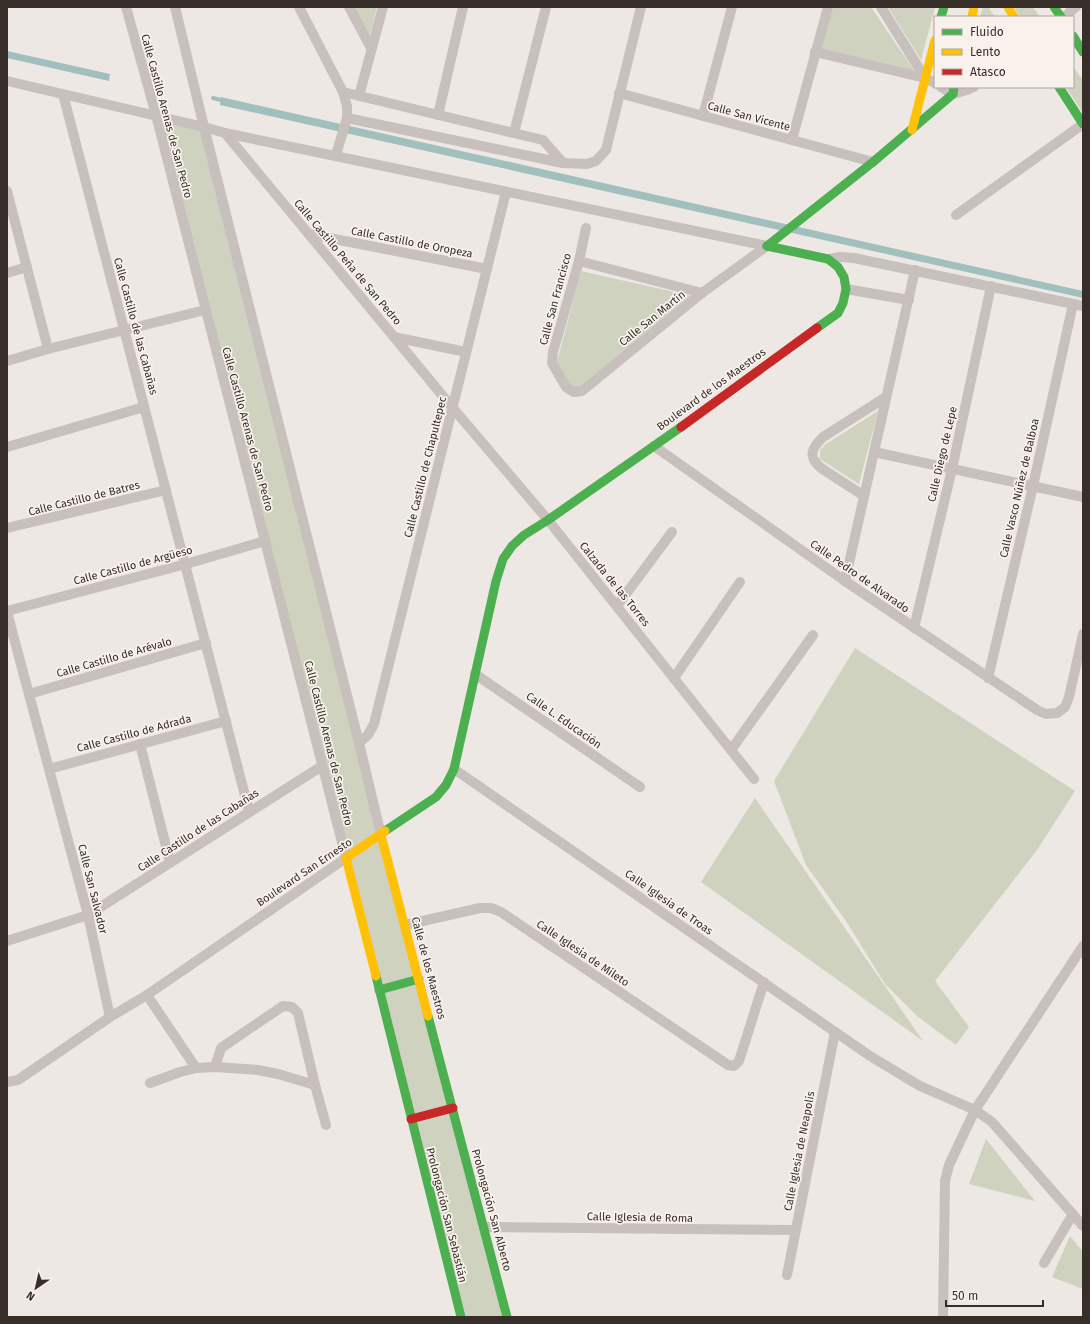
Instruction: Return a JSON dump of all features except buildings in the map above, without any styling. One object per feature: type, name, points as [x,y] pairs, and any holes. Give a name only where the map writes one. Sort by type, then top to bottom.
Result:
[{"type":"main road","points":[[1008,7],[1013,16]]},
{"type":"main road","points":[[1054,7],[1061,16]]},
{"type":"main road","points":[[1074,38],[1083,52]]},
{"type":"main road","points":[[912,130],[934,44]]},
{"type":"main road","points":[[1060,88],[1083,124]]},
{"type":"main road","points":[[766,246],[912,130],[953,90]]},
{"type":"main road","points":[[766,246],[828,259],[838,267],[844,277],[846,288]]},
{"type":"main road","name":"Boulevard de los Maestros","points":[[548,520],[654,446],[838,313],[843,303],[846,288]]},
{"type":"main road","name":"Boulevard San Ernesto","points":[[346,858],[436,798],[446,785],[454,769],[496,581],[503,560],[512,546],[524,535],[548,520]]},
{"type":"main road","name":"Calle de los Maestros","points":[[381,835],[453,1108]]},
{"type":"main road","points":[[346,858],[411,1119],[453,1108]]},
{"type":"main road","points":[[379,990],[419,979]]},
{"type":"main road","name":"Prolongación San Alberto","points":[[453,1108],[507,1317]]},
{"type":"main road","name":"Prolongación San Sebastián","points":[[411,1119],[460,1317]]},
{"type":"street","name":"Calle Castillo Arenas de San Pedro","points":[[126,7],[156,115],[346,858]]},
{"type":"street","points":[[175,7],[381,835]]},
{"type":"street","points":[[299,7],[343,92],[347,106],[346,121],[336,155]]},
{"type":"street","points":[[349,7],[371,48]]},
{"type":"street","points":[[359,96],[383,7]]},
{"type":"street","points":[[438,115],[463,7]]},
{"type":"street","points":[[514,133],[546,7]]},
{"type":"street","points":[[346,121],[563,162],[587,164],[596,161],[606,150],[641,7]]},
{"type":"street","points":[[703,116],[732,7]]},
{"type":"street","points":[[792,140],[828,7]]},
{"type":"street","points":[[881,7],[925,78]]},
{"type":"street","points":[[1063,16],[1076,7]]},
{"type":"street","points":[[815,52],[925,78],[934,82]]},
{"type":"street","points":[[7,81],[156,115],[225,133],[766,246]]},
{"type":"street","points":[[953,90],[967,90],[972,88]]},
{"type":"street","points":[[343,92],[543,140],[563,162]]},
{"type":"street","name":"Calle San Vicente","points":[[619,93],[873,162]]},
{"type":"street","name":"Calle Castillo de las Cabañas","points":[[63,94],[186,564]]},
{"type":"street","points":[[956,214],[1083,124]]},
{"type":"street","name":"Calle Castillo Peña de San Pedro","points":[[225,133],[452,408]]},
{"type":"street","points":[[7,191],[48,349]]},
{"type":"street","name":"Calle Castillo de Chapultepec","points":[[359,743],[368,735],[374,724],[506,192]]},
{"type":"street","name":"Calle San Francisco","points":[[574,392],[566,387],[552,363],[553,352],[586,228]]},
{"type":"street","name":"Calle Castillo de Oropeza","points":[[309,234],[487,269]]},
{"type":"street","points":[[702,293],[766,246]]},
{"type":"street","points":[[828,259],[841,257],[854,258],[1083,306]]},
{"type":"street","name":"Calle San Martín","points":[[578,261],[702,293]]},
{"type":"street","points":[[7,273],[27,267]]},
{"type":"street","points":[[845,581],[915,270]]},
{"type":"street","name":"Calle Diego de Lepe","points":[[914,628],[952,469],[991,286]]},
{"type":"street","points":[[846,288],[908,300]]},
{"type":"street","name":"Calle San Martín","points":[[574,392],[582,391],[702,293]]},
{"type":"street","name":"Calle Vasco Núñez de Balboa","points":[[988,678],[1073,304]]},
{"type":"street","points":[[7,361],[48,349],[205,310]]},
{"type":"street","points":[[394,337],[466,352]]},
{"type":"street","points":[[864,496],[820,468],[814,462],[812,454],[815,445],[823,437],[886,397]]},
{"type":"street","points":[[7,447],[144,407]]},
{"type":"street","name":"Calzada de las Torres","points":[[452,408],[548,520],[754,779]]},
{"type":"street","name":"Calle Pedro de Alvarado","points":[[654,446],[845,581],[988,678],[1037,710],[1046,714],[1056,713],[1065,707],[1069,697],[1083,634]]},
{"type":"street","points":[[874,452],[1083,497]]},
{"type":"street","name":"Calle Castillo de Batres","points":[[7,528],[166,490]]},
{"type":"street","points":[[617,606],[672,532]]},
{"type":"street","name":"Calle Castillo de Argüeso","points":[[7,612],[186,564],[265,541]]},
{"type":"street","points":[[186,564],[249,811]]},
{"type":"street","points":[[674,678],[740,582]]},
{"type":"street","name":"Calle San Salvador","points":[[7,612],[88,915],[110,1017]]},
{"type":"street","points":[[731,750],[813,635]]},
{"type":"street","name":"Calle Castillo de Arévalo","points":[[29,694],[206,643]]},
{"type":"street","name":"Calle L. Educación","points":[[475,674],[640,787]]},
{"type":"street","name":"Calle Castillo de Adrada","points":[[49,769],[226,721]]},
{"type":"street","points":[[140,744],[170,862]]},
{"type":"street","name":"Calle Castillo de las Cabañas","points":[[7,941],[88,915],[249,811],[322,766]]},
{"type":"street","name":"Calle Iglesia de Troas","points":[[454,769],[870,1056],[920,1086],[975,1110],[992,1122],[1083,1226]]},
{"type":"street","name":"Boulevard San Ernesto","points":[[7,1082],[18,1080],[110,1017],[147,995],[346,858]]},
{"type":"street","name":"Calle Iglesia de Mileto","points":[[405,925],[480,908],[491,908],[501,912],[728,1065],[734,1066],[739,1061],[764,982]]},
{"type":"street","points":[[943,1317],[945,1181],[949,1165],[975,1110],[1083,946]]},
{"type":"street","points":[[147,995],[196,1068]]},
{"type":"street","points":[[215,1067],[221,1048],[283,1006],[292,1007],[298,1013],[326,1125]]},
{"type":"street","name":"Calle Iglesia de Neapolis","points":[[788,1275],[835,1032]]},
{"type":"street","points":[[150,1083],[196,1068],[215,1067],[258,1070],[278,1074],[315,1085]]},
{"type":"street","points":[[1044,1263],[1073,1214]]},
{"type":"street","name":"Calle Iglesia de Roma","points":[[484,1227],[796,1230]]},
{"type":"green space","points":[[353,7],[377,7],[370,35]]},
{"type":"green space","points":[[832,7],[871,7],[915,72],[820,49]]},
{"type":"green space","points":[[888,7],[935,7],[921,60]]},
{"type":"green space","points":[[983,7],[988,7],[994,16],[980,16]]},
{"type":"green space","points":[[1014,7],[1033,7],[1039,16],[1019,16]]},
{"type":"green space","points":[[1074,68],[1083,80],[1083,113],[1067,88],[1074,88]]},
{"type":"green space","points":[[159,119],[202,128],[503,1317],[465,1317]]},
{"type":"green space","points":[[581,271],[692,296],[582,386],[576,388],[568,382],[557,362]]},
{"type":"green space","points":[[878,411],[859,484],[820,459],[820,450],[826,444]]},
{"type":"green space","points":[[855,648],[1075,791],[1037,850],[935,981],[969,1027],[956,1045],[917,1016],[885,984],[846,921],[806,865],[774,781]]},
{"type":"green space","points":[[755,798],[923,1041],[701,882]]},
{"type":"green space","points":[[986,1139],[1035,1201],[969,1184]]},
{"type":"green space","points":[[1070,1236],[1083,1252],[1083,1289],[1052,1277]]},
{"type":"water","points":[[7,51],[110,74],[109,81],[7,58]]},
{"type":"water","points":[[221,97],[1083,291],[1083,298],[220,105]]},
{"type":"waterway","points":[[213,98],[225,101]]},
{"type":"traffic: fast","points":[[941,16],[944,7]]},
{"type":"traffic: fast","points":[[1054,7],[1060,16]]},
{"type":"traffic: fast","points":[[1074,38],[1083,52]]},
{"type":"traffic: fast","points":[[767,246],[873,162],[953,94],[954,88]]},
{"type":"traffic: fast","points":[[1060,88],[1083,124]]},
{"type":"traffic: fast","points":[[767,246],[828,259],[838,267],[844,277],[846,289],[843,303],[838,313],[817,328]]},
{"type":"traffic: fast","points":[[385,831],[436,797],[446,785],[454,769],[496,581],[503,559],[512,546],[524,535],[548,520],[681,427]]},
{"type":"traffic: fast","points":[[376,976],[461,1317]]},
{"type":"traffic: fast","points":[[379,990],[419,979]]},
{"type":"traffic: fast","points":[[428,1016],[507,1317]]},
{"type":"traffic: slow","points":[[972,16],[974,7]]},
{"type":"traffic: slow","points":[[1008,7],[1013,16]]},
{"type":"traffic: slow","points":[[912,130],[934,44]]},
{"type":"traffic: slow","points":[[376,976],[346,858],[385,831]]},
{"type":"traffic: slow","points":[[381,835],[428,1016]]},
{"type":"traffic: jam","points":[[681,427],[817,328]]},
{"type":"traffic: jam","points":[[411,1119],[453,1108]]}]
